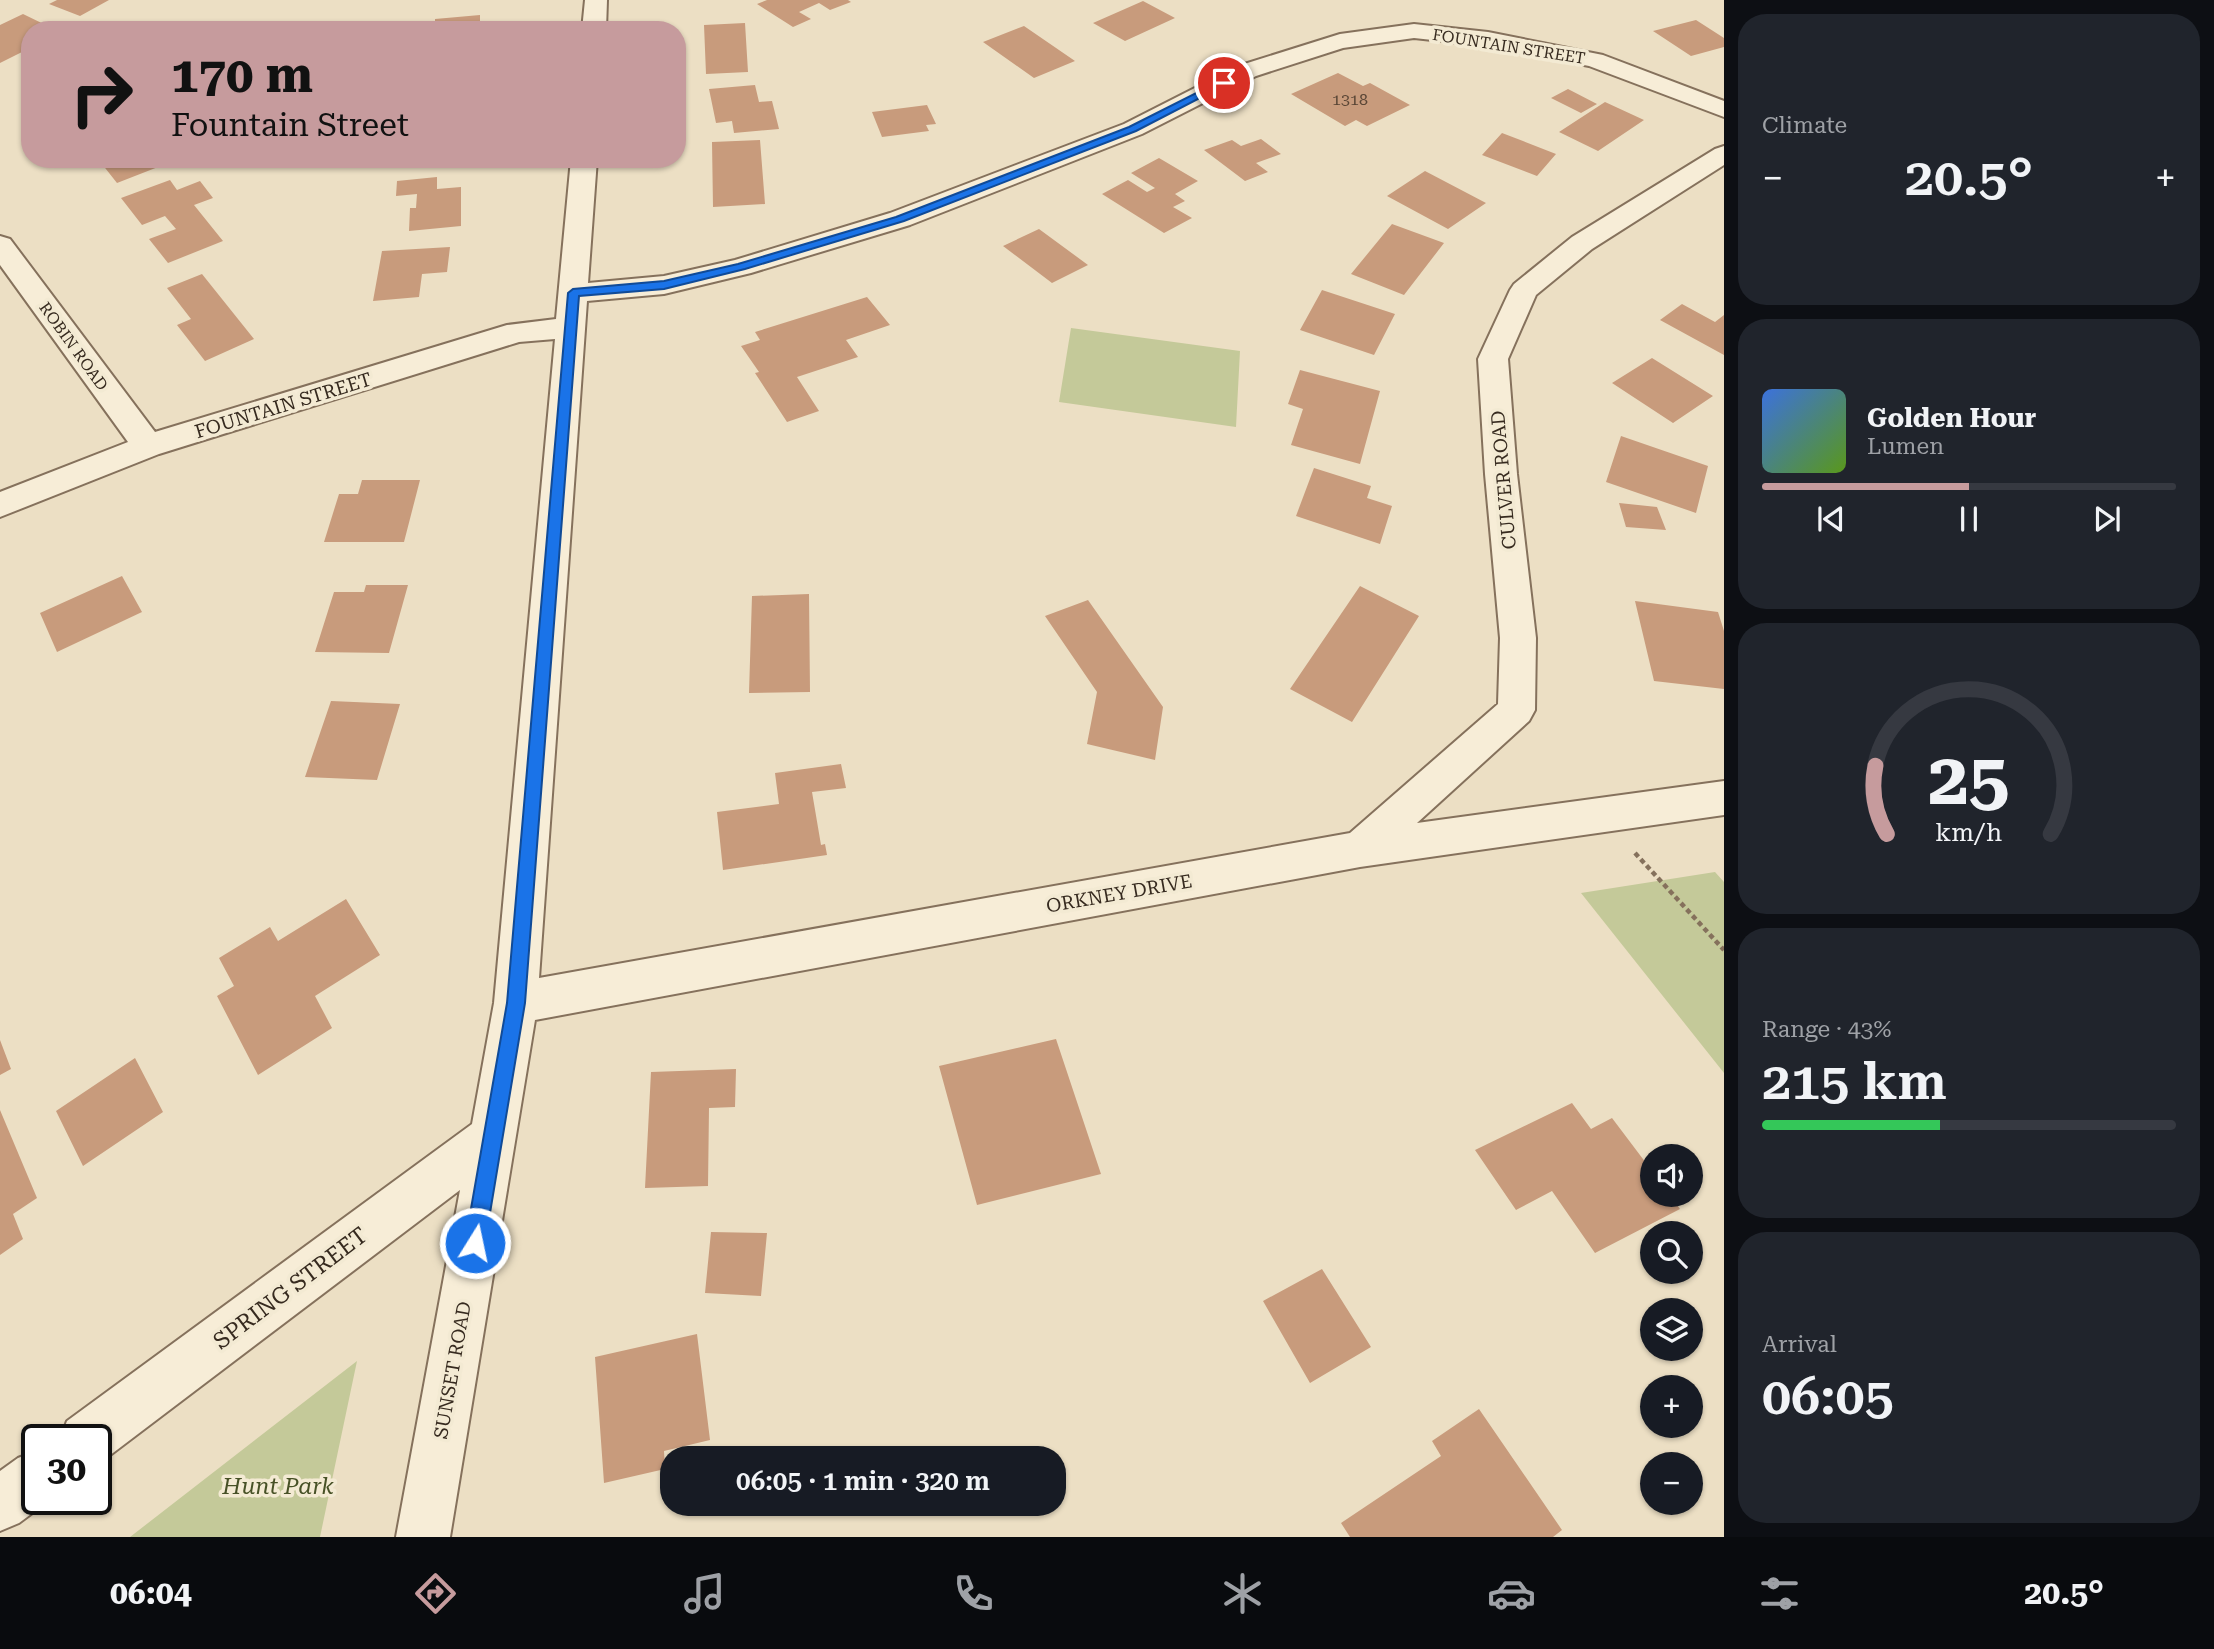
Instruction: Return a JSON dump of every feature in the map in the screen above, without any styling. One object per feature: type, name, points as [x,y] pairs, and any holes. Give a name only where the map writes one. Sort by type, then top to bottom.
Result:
[{"type":"street","points":[[595,21],[596,0]]},
{"type":"street","name":"FOUNTAIN STREET","points":[[573,293],[664,285],[741,267],[900,219],[1133,129],[1247,71],[1340,41],[1414,31],[1488,39],[1595,60],[1724,110]]},
{"type":"street","name":"CULVER ROAD","points":[[1360,849],[1516,710],[1518,638],[1501,474],[1493,359],[1524,290],[1582,243],[1724,154]]},
{"type":"street","name":"SUNSET ROAD","points":[[423,1537],[516,1003],[583,168]]},
{"type":"street","name":"ROBIN ROAD","points":[[0,245],[148,446]]},
{"type":"street","name":"FOUNTAIN STREET","points":[[0,505],[148,446],[517,332],[571,328]]},
{"type":"street","name":"ORKNEY DRIVE","points":[[516,1003],[1360,849],[1724,798]]},
{"type":"street","name":"SPRING STREET","points":[[107,1424],[494,1136]]},
{"type":"street","points":[[0,1504],[21,1488]]},
{"type":"path","points":[[1601,815],[1724,950]]},
{"type":"green space","points":[[1071,328],[1240,351],[1236,427],[1059,402]]},
{"type":"green space","points":[[1715,872],[1724,882],[1724,1073],[1581,893]]},
{"type":"green space","name":"Hunt Park","points":[[357,1361],[320,1537],[130,1537]]},
{"type":"building","points":[[57,0],[109,0],[80,16],[49,4]]},
{"type":"building","points":[[767,0],[851,2],[830,10],[819,3],[799,12],[811,19],[793,27],[757,4]]},
{"type":"building","points":[[1143,1],[1175,18],[1125,41],[1093,23]]},
{"type":"building","points":[[23,14],[37,21],[21,21],[21,52],[0,63],[0,25]]},
{"type":"building","points":[[480,15],[480,21],[435,19]]},
{"type":"building","points":[[1696,20],[1724,38],[1724,47],[1691,56],[1653,31]]},
{"type":"building","points":[[745,23],[748,72],[706,74],[704,25]]},
{"type":"building","points":[[1024,26],[1075,61],[1034,78],[983,42]]},
{"type":"building","points":[[1338,73],[1363,86],[1370,83],[1410,105],[1367,126],[1356,120],[1345,126],[1291,94]]},
{"type":"building","points":[[755,85],[759,102],[772,101],[779,129],[734,133],[732,121],[716,123],[709,89]]},
{"type":"building","points":[[1568,89],[1597,104],[1581,113],[1551,98]]},
{"type":"building","points":[[1605,102],[1644,120],[1598,151],[1559,132]]},
{"type":"building","points":[[927,105],[936,124],[926,125],[929,131],[882,137],[872,112]]},
{"type":"building","points":[[1502,133],[1556,154],[1537,176],[1482,155]]},
{"type":"building","points":[[1261,139],[1281,154],[1256,163],[1268,172],[1245,181],[1204,150],[1232,140],[1241,146]]},
{"type":"building","points":[[760,140],[765,204],[713,207],[712,142]]},
{"type":"building","points":[[1159,158],[1198,181],[1175,194],[1185,201],[1173,207],[1192,218],[1164,233],[1102,194],[1128,180],[1147,192],[1155,188],[1131,173]]},
{"type":"building","points":[[105,168],[155,168],[117,183]]},
{"type":"building","points":[[1425,171],[1486,203],[1448,229],[1387,196]]},
{"type":"building","points":[[437,177],[437,189],[461,187],[461,226],[409,231],[410,208],[416,208],[417,194],[396,196],[397,181]]},
{"type":"building","points":[[170,180],[177,190],[200,181],[213,198],[194,205],[223,241],[168,263],[149,239],[176,229],[165,216],[142,225],[121,198]]},
{"type":"building","points":[[1392,224],[1444,243],[1404,295],[1351,274]]},
{"type":"building","points":[[1039,229],[1088,265],[1052,283],[1003,246]]},
{"type":"building","points":[[450,247],[447,272],[422,274],[419,297],[373,301],[382,251]]},
{"type":"building","points":[[202,274],[254,339],[205,361],[177,325],[191,319],[167,288]]},
{"type":"building","points":[[1322,290],[1395,314],[1374,355],[1300,330]]},
{"type":"building","points":[[867,297],[890,325],[846,340],[858,357],[797,377],[819,411],[787,422],[741,346],[760,340],[755,332]]},
{"type":"building","points":[[1682,304],[1715,322],[1724,315],[1724,355],[1660,320]]},
{"type":"building","points":[[1652,358],[1713,396],[1673,423],[1612,383]]},
{"type":"building","points":[[1300,370],[1380,391],[1360,464],[1291,445],[1303,409],[1288,404]]},
{"type":"building","points":[[1621,436],[1708,466],[1696,513],[1606,482]]},
{"type":"building","points":[[1314,468],[1371,486],[1367,498],[1392,506],[1380,544],[1296,516]]},
{"type":"building","points":[[362,480],[420,480],[404,542],[324,542],[339,494],[358,494]]},
{"type":"building","points":[[1619,503],[1657,507],[1666,530],[1626,527]]},
{"type":"building","points":[[122,576],[142,612],[57,652],[40,613]]},
{"type":"building","points":[[366,585],[408,585],[389,653],[315,652],[334,592],[364,592]]},
{"type":"building","points":[[1360,586],[1419,616],[1352,722],[1290,689]]},
{"type":"building","points":[[809,594],[810,692],[749,693],[752,596]]},
{"type":"building","points":[[1088,600],[1163,707],[1155,760],[1087,744],[1097,692],[1045,616]]},
{"type":"building","points":[[1635,601],[1718,612],[1724,631],[1724,689],[1654,681]]},
{"type":"building","points":[[331,701],[400,704],[377,780],[305,777]]},
{"type":"building","points":[[841,764],[846,788],[812,792],[821,845],[825,844],[827,855],[723,870],[717,812],[779,804],[775,773]]},
{"type":"building","points":[[346,899],[380,955],[315,996],[332,1028],[258,1075],[217,996],[234,986],[219,958],[270,927],[278,941]]},
{"type":"building","points":[[1056,1039],[1101,1174],[977,1205],[939,1066]]},
{"type":"building","points":[[0,1040],[11,1069],[0,1075]]},
{"type":"building","points":[[135,1058],[163,1112],[83,1166],[56,1111]]},
{"type":"building","points":[[736,1069],[735,1107],[709,1108],[708,1186],[645,1188],[651,1072]]},
{"type":"building","points":[[1572,1103],[1591,1129],[1612,1118],[1640,1155],[1640,1207],[1680,1209],[1657,1221],[1640,1221],[1640,1230],[1595,1253],[1552,1191],[1516,1210],[1475,1150]]},
{"type":"building","points":[[0,1110],[37,1198],[13,1214],[23,1239],[0,1255]]},
{"type":"building","points":[[711,1232],[767,1233],[761,1296],[705,1293]]},
{"type":"building","points":[[1322,1269],[1371,1347],[1310,1383],[1263,1301]]},
{"type":"building","points":[[697,1334],[710,1440],[685,1446],[660,1446],[660,1470],[604,1483],[595,1357]]},
{"type":"building","points":[[1479,1409],[1562,1530],[1553,1537],[1350,1537],[1341,1523],[1441,1456],[1432,1441]]},
{"type":"route","points":[[475,1243],[516,1003],[573,293],[664,285],[741,267],[900,219],[1133,129],[1224,83]]}]
